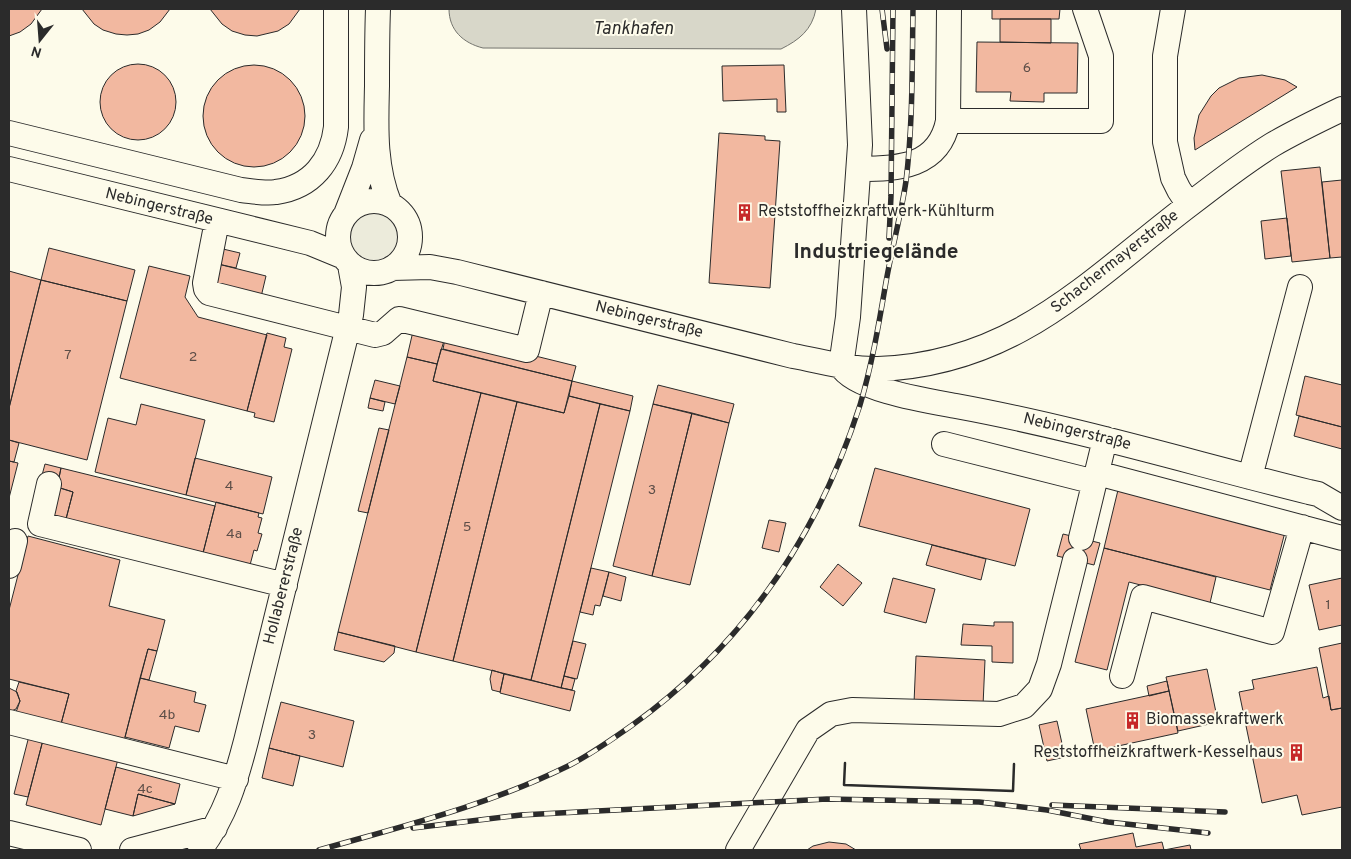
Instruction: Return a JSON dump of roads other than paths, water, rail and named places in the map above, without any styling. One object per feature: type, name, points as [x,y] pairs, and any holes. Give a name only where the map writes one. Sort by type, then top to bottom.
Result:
[{"type":"street","points":[[9,133],[241,190],[274,192],[296,188],[316,174],[334,144],[336,127],[336,9]]},
{"type":"street","points":[[378,9],[376,124],[380,169],[390,205]]},
{"type":"street","points":[[841,366],[848,317],[859,169],[860,122],[854,9]]},
{"type":"street","points":[[859,169],[892,168],[907,164],[927,156],[939,144],[948,121],[949,9]]},
{"type":"street","points":[[948,121],[1101,121],[1101,56],[1085,9]]},
{"type":"street","points":[[1173,9],[1165,56],[1165,142],[1173,178],[1189,205]]},
{"type":"street","name":"Schachermayerstraße","points":[[869,369],[905,367],[951,359],[982,349],[1014,335],[1061,306],[1189,205],[1271,146],[1342,109]]},
{"type":"street","points":[[347,261],[338,241],[343,219],[364,168],[376,124]]},
{"type":"street","name":"Nebingerstraße","points":[[9,169],[310,243],[347,261],[360,271],[430,268],[457,272],[793,356],[841,366],[869,369]]},
{"type":"street","points":[[310,243],[324,240],[336,230],[343,219],[357,205],[378,201],[390,205],[402,214],[408,225],[410,242],[402,260],[385,271]]},
{"type":"street","points":[[217,221],[205,283],[209,293],[350,322],[375,335],[390,329],[399,319],[527,350],[541,293]]},
{"type":"street","name":"Nebingerstraße","points":[[410,234],[427,251],[457,272]]},
{"type":"street","name":"Hollabererstraße","points":[[200,850],[215,828],[231,795],[285,585],[350,322],[354,287],[347,261]]},
{"type":"street","name":"Hollabererstraße","points":[[350,322],[364,286],[385,271]]},
{"type":"street","points":[[1250,477],[1300,287]]},
{"type":"street","name":"Nebingerstraße","points":[[841,366],[852,377],[888,391],[918,399],[1013,416],[1105,439],[1318,494],[1342,508]]},
{"type":"street","points":[[738,850],[808,730],[831,714],[852,710],[999,714],[1024,706],[1040,689],[1049,664],[1105,439]]},
{"type":"street","points":[[944,444],[1096,478],[1342,538]]},
{"type":"street","points":[[50,484],[40,524],[285,585]]},
{"type":"street","name":"Nebingerstraße","points":[[1318,494],[1342,493]]},
{"type":"street","points":[[1122,676],[1143,597],[1272,632],[1302,527]]},
{"type":"street","points":[[9,566],[15,541]]},
{"type":"street","points":[[9,722],[236,779]]},
{"type":"street","points":[[132,850],[215,828]]},
{"type":"street","points":[[9,832],[79,850]]},
{"type":"water","name":"Tankhafen","points":[[449,9],[816,9],[811,23],[804,34],[781,49],[483,48],[469,43],[458,34],[454,29]]},
{"type":"railway","points":[[882,9],[887,49]]},
{"type":"railway","points":[[889,238],[893,9]]},
{"type":"railway","points":[[319,850],[477,803],[538,780],[584,757],[631,726],[671,695],[708,661],[742,624],[772,585],[799,543],[822,499],[843,453],[860,405],[868,375],[906,181],[911,116],[913,9]]},
{"type":"railway","points":[[413,828],[521,815],[827,799],[979,802],[1047,810],[1108,822],[1208,833]]},
{"type":"railway","points":[[1052,805],[1225,812]]},
{"type":"place","name":"Reststoffheizkraftwerk-Kühlturm","points":[[744,212]]},
{"type":"place","name":"Biomassekraftwerk","points":[[1132,720]]},
{"type":"place","name":"Reststoffheizkraftwerk-Kesselhaus","points":[[1297,753]]},
{"type":"district","name":"Industriegelände","points":[[876,252]]}]
